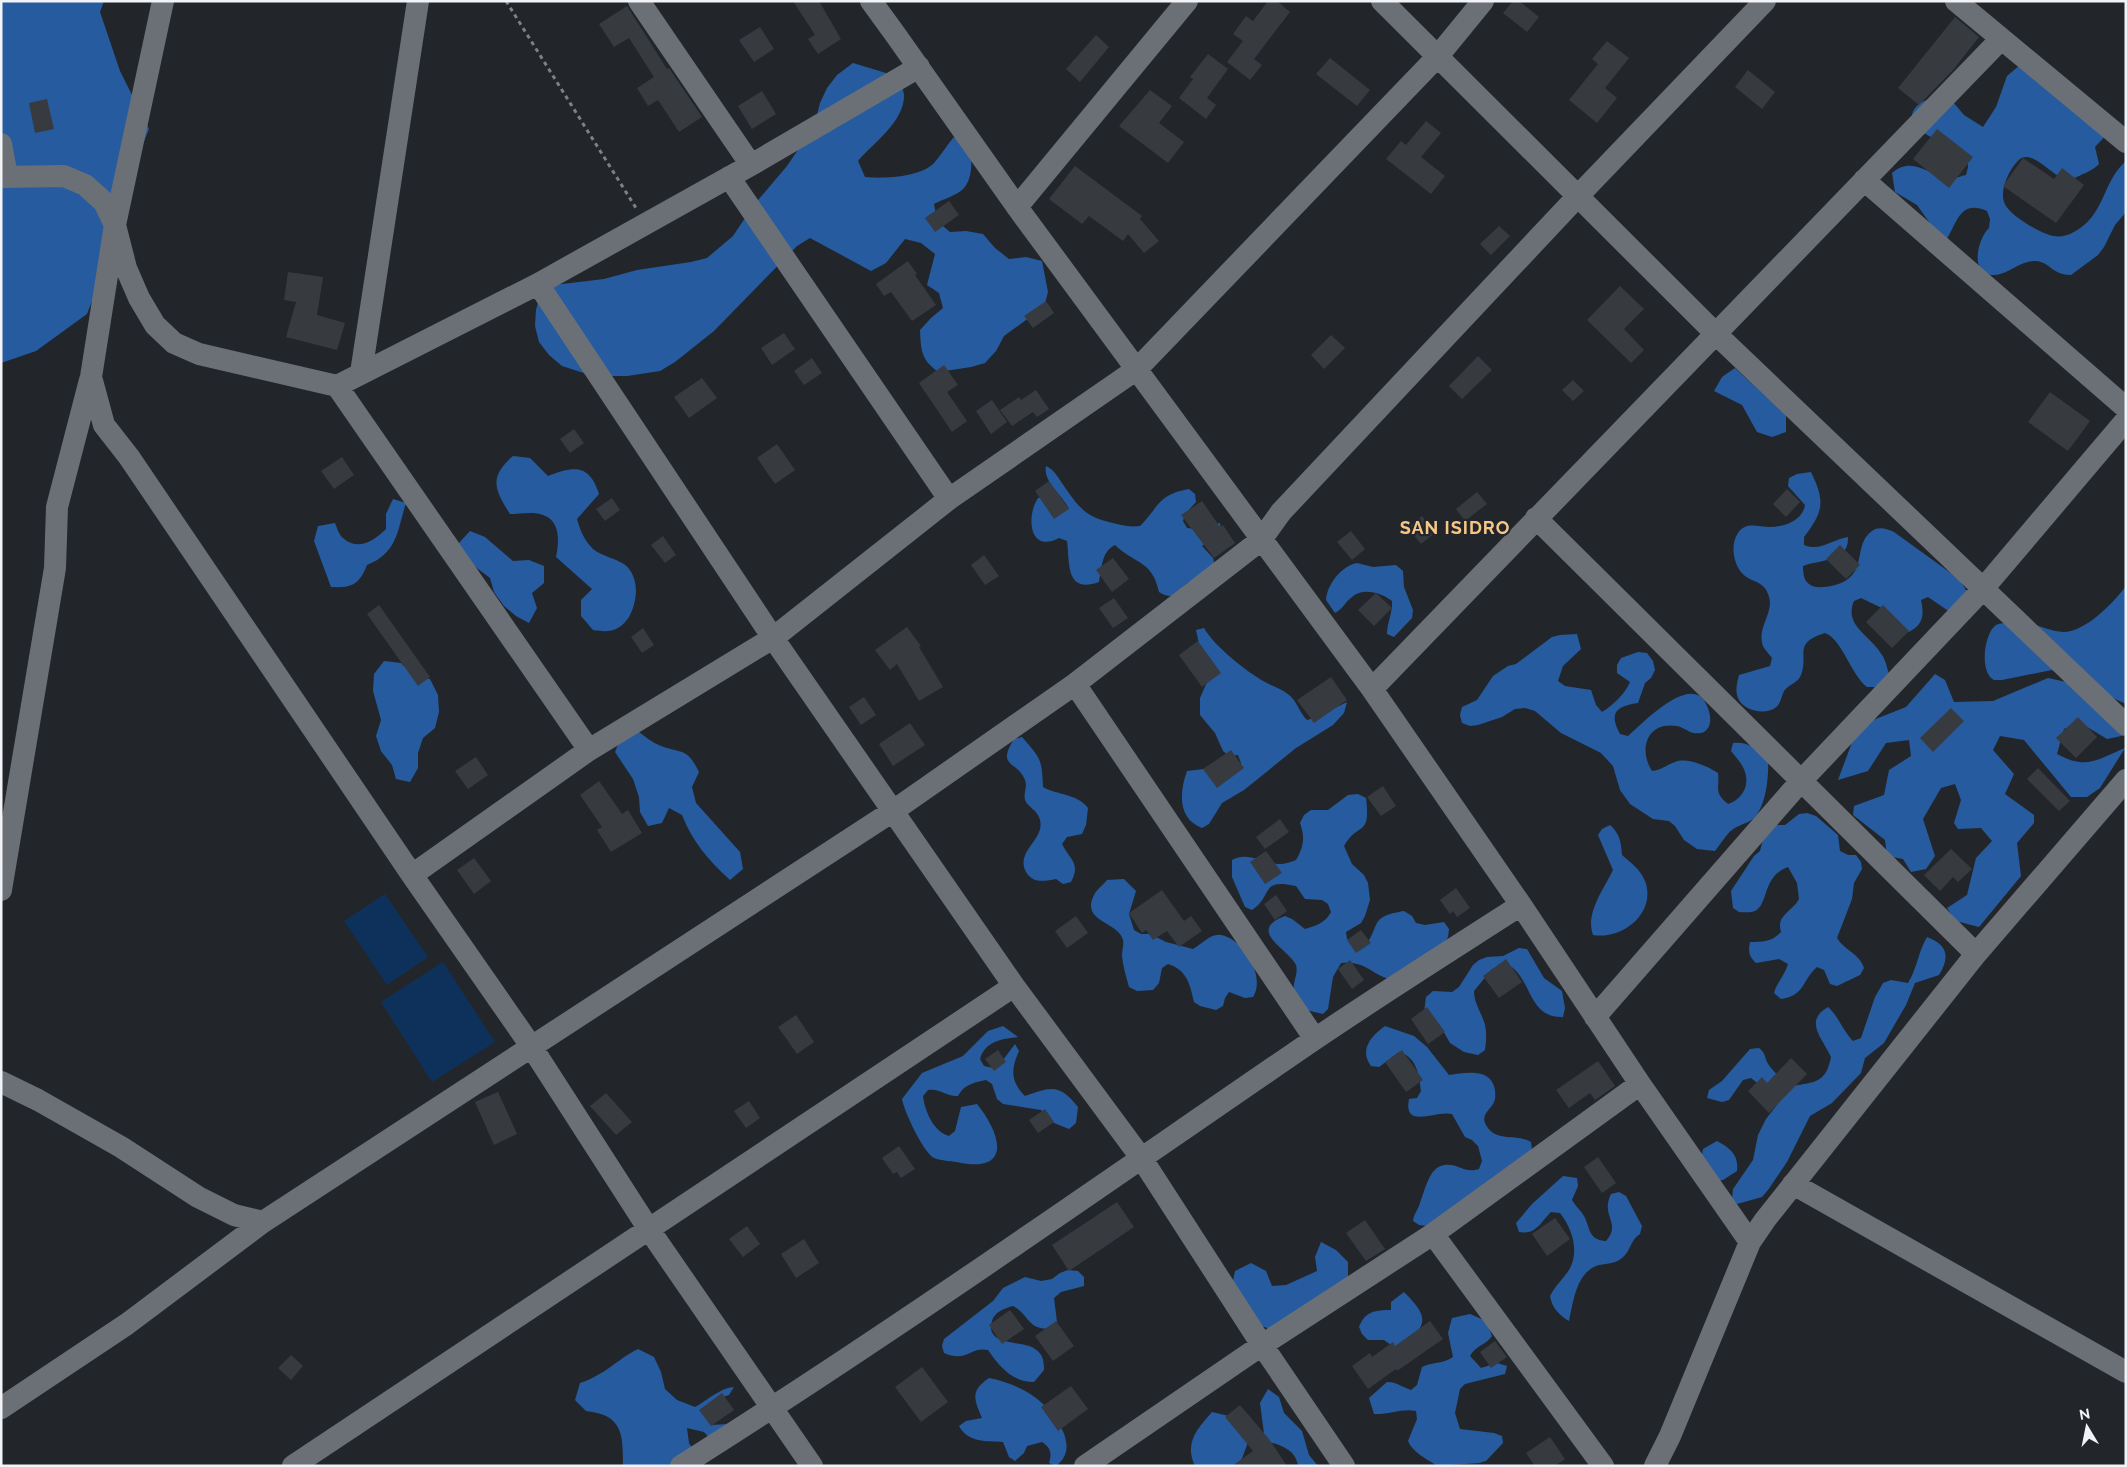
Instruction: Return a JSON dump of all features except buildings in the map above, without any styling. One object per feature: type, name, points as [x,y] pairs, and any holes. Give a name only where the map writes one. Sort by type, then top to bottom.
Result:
[{"type":"street","points":[[1,890],[55,568],[57,507],[91,377],[115,225],[163,1]]},
{"type":"street","points":[[361,373],[418,1]]},
{"type":"street","points":[[639,1],[751,165]]},
{"type":"street","points":[[870,1],[919,67],[1017,207],[1372,689],[1640,1084],[1750,1242]]},
{"type":"street","points":[[1017,207],[1187,1]]},
{"type":"street","points":[[1382,1],[1716,334],[1982,590],[2126,725]]},
{"type":"street","points":[[412,875],[589,750],[773,638],[949,499],[1137,369],[1438,56],[1483,1]]},
{"type":"street","points":[[1,1408],[127,1324],[263,1222],[893,811],[1075,684],[1261,540],[1281,512],[1577,197],[1765,1]]},
{"type":"street","points":[[1956,1],[2126,142]]},
{"type":"street","points":[[1372,689],[2000,39]]},
{"type":"street","points":[[1,144],[4,177],[64,176],[85,185],[104,202],[115,225],[126,268],[139,298],[155,324],[174,343],[199,354],[337,386],[538,284],[751,165],[919,67]]},
{"type":"street","points":[[729,177],[949,499]]},
{"type":"street","points":[[1864,180],[2126,408]]},
{"type":"street","points":[[538,284],[773,638],[1014,986],[1142,1159],[1262,1345],[1344,1466]]},
{"type":"street","points":[[91,377],[104,424],[130,457],[412,875],[531,1046],[648,1228],[812,1466]]},
{"type":"street","points":[[337,386],[589,750]]},
{"type":"street","points":[[1595,1017],[1801,781],[1982,590],[2126,420]]},
{"type":"street","points":[[1536,518],[1976,954]]},
{"type":"street","points":[[1075,684],[1315,1039]]},
{"type":"street","points":[[1655,1466],[1670,1436],[1750,1242],[1793,1184],[1976,954],[2126,780]]},
{"type":"street","points":[[681,1466],[773,1408],[1142,1159],[1315,1039],[1520,905]]},
{"type":"street","points":[[293,1466],[1014,986]]},
{"type":"street","points":[[1,1082],[38,1100],[122,1147],[198,1196],[234,1215],[263,1222]]},
{"type":"street","points":[[1085,1466],[1262,1345],[1433,1234],[1640,1084]]},
{"type":"street","points":[[1793,1184],[2126,1372]]},
{"type":"street","points":[[1433,1234],[1603,1466]]},
{"type":"path","points":[[506,1],[646,223]]},
{"type":"shaded area","points":[[1,1],[104,1],[100,12],[120,71],[149,129],[125,187],[111,253],[87,314],[36,351],[1,363]]},
{"type":"shaded area","points":[[853,63],[886,73],[900,81],[904,94],[903,106],[899,115],[887,132],[858,161],[865,177],[902,176],[928,168],[954,137],[969,144],[971,161],[969,180],[960,192],[934,204],[937,221],[950,232],[966,231],[983,234],[995,248],[1009,259],[1026,257],[1042,261],[1048,292],[1044,307],[1004,336],[996,351],[985,363],[938,372],[925,359],[920,330],[943,308],[939,293],[927,285],[935,254],[921,243],[905,239],[886,263],[871,271],[810,238],[797,246],[714,331],[675,362],[660,371],[627,376],[593,376],[562,366],[549,355],[539,342],[535,326],[536,310],[540,295],[554,285],[604,279],[637,270],[707,258],[733,236],[753,206],[787,166],[808,135],[827,88],[837,75]]},
{"type":"shaded area","points":[[2020,65],[2108,133],[2095,147],[2099,164],[2090,171],[2069,179],[2062,178],[2028,157],[2022,158],[2016,163],[2010,171],[2003,193],[2004,202],[2012,213],[2034,228],[2048,234],[2065,236],[2070,234],[2083,226],[2091,218],[2112,179],[2126,161],[2126,212],[2115,225],[2098,255],[2071,275],[2059,273],[2045,264],[2036,261],[2024,263],[1998,275],[1985,273],[1980,269],[1978,255],[1982,239],[1989,228],[1990,219],[1987,211],[1970,208],[1964,211],[1944,243],[1917,205],[1895,192],[1892,173],[1900,168],[1914,166],[1942,176],[1956,178],[1966,175],[1968,167],[1967,158],[1917,129],[1912,120],[1913,111],[1916,107],[1929,99],[1953,102],[1964,115],[1983,127],[1996,107],[2007,76]]},
{"type":"shaded area","points":[[1735,368],[1786,415],[1786,432],[1772,437],[1757,432],[1742,405],[1714,391],[1722,377]]},
{"type":"shaded area","points":[[513,456],[530,458],[548,476],[573,469],[586,472],[591,477],[599,494],[577,519],[581,531],[593,549],[624,564],[633,575],[635,582],[636,596],[632,611],[626,622],[618,628],[609,631],[593,630],[581,616],[581,600],[592,589],[556,557],[558,539],[553,522],[539,514],[510,514],[500,497],[496,484],[500,470]]},
{"type":"shaded area","points":[[1046,466],[1055,472],[1075,502],[1086,512],[1107,522],[1126,526],[1140,526],[1165,498],[1179,491],[1189,489],[1195,494],[1196,502],[1185,514],[1183,521],[1187,528],[1196,529],[1220,523],[1221,531],[1202,546],[1213,558],[1215,566],[1200,577],[1187,583],[1181,593],[1167,596],[1159,592],[1148,568],[1115,545],[1110,548],[1105,556],[1099,582],[1088,585],[1080,584],[1071,574],[1067,541],[1059,538],[1049,542],[1041,541],[1033,531],[1031,523],[1032,514],[1038,498],[1046,497],[1069,509],[1047,478]]},
{"type":"shaded area","points":[[1811,472],[1819,491],[1820,506],[1816,520],[1804,537],[1804,545],[1816,547],[1848,537],[1844,552],[1839,556],[1803,566],[1807,582],[1812,586],[1822,587],[1843,582],[1856,569],[1866,537],[1875,529],[1886,529],[1894,532],[1959,579],[1968,593],[1971,618],[1963,621],[1928,597],[1921,600],[1922,619],[1918,626],[1909,632],[1902,629],[1886,610],[1861,598],[1854,601],[1852,617],[1855,624],[1882,655],[1889,674],[1875,687],[1867,687],[1856,674],[1836,642],[1825,633],[1808,641],[1805,645],[1801,675],[1798,680],[1784,691],[1780,702],[1775,708],[1766,711],[1749,709],[1744,706],[1737,695],[1737,684],[1739,675],[1770,666],[1772,658],[1763,646],[1762,632],[1770,601],[1764,588],[1743,574],[1736,564],[1734,557],[1735,538],[1741,529],[1748,526],[1776,527],[1797,519],[1804,510],[1805,505],[1788,486],[1789,478],[1797,474]]},
{"type":"shaded area","points":[[393,499],[406,503],[398,532],[390,548],[377,560],[367,565],[361,577],[354,584],[344,587],[331,587],[314,541],[318,526],[335,523],[340,535],[349,542],[354,544],[366,543],[386,529],[386,514]]},
{"type":"shaded area","points":[[470,531],[485,537],[513,561],[529,560],[544,566],[544,583],[532,593],[537,608],[529,623],[516,616],[504,606],[494,592],[490,578],[465,559],[458,544]]},
{"type":"shaded area","points":[[1357,563],[1373,567],[1396,565],[1403,571],[1404,587],[1413,610],[1412,618],[1394,637],[1387,634],[1392,605],[1392,601],[1388,598],[1372,592],[1361,592],[1352,597],[1335,613],[1326,600],[1332,582],[1340,572]]},
{"type":"shaded area","points":[[2126,586],[2126,704],[2052,670],[2002,680],[1994,680],[1989,676],[1985,662],[1986,644],[1992,629],[1996,625],[2002,623],[2025,623],[2063,632],[2072,631],[2099,615]]},
{"type":"shaded area","points":[[1204,628],[1215,643],[1240,665],[1258,678],[1289,695],[1307,720],[1347,702],[1344,713],[1333,725],[1296,748],[1244,790],[1222,803],[1209,824],[1202,828],[1188,818],[1182,804],[1184,779],[1187,771],[1204,769],[1237,771],[1241,763],[1238,755],[1229,756],[1223,751],[1215,733],[1200,715],[1200,698],[1207,682],[1196,630]]},
{"type":"shaded area","points":[[1577,634],[1581,649],[1563,666],[1558,681],[1565,686],[1591,690],[1596,705],[1602,712],[1618,699],[1630,682],[1617,673],[1617,665],[1621,658],[1638,652],[1647,653],[1653,661],[1655,670],[1651,678],[1645,683],[1638,703],[1620,708],[1615,715],[1616,726],[1620,734],[1628,736],[1655,712],[1680,697],[1691,694],[1700,696],[1707,706],[1710,714],[1710,723],[1704,732],[1694,733],[1677,726],[1667,726],[1652,732],[1648,738],[1646,754],[1652,771],[1680,761],[1691,761],[1703,765],[1718,773],[1718,790],[1720,796],[1728,804],[1740,796],[1746,783],[1744,769],[1731,751],[1733,743],[1744,743],[1768,760],[1766,791],[1757,814],[1753,819],[1730,832],[1715,851],[1697,849],[1684,840],[1675,826],[1669,821],[1653,819],[1630,804],[1620,790],[1613,766],[1601,753],[1561,733],[1535,711],[1525,708],[1515,709],[1502,717],[1478,725],[1470,726],[1462,723],[1460,715],[1462,707],[1477,700],[1493,676],[1508,666],[1516,664],[1552,637]]},
{"type":"shaded area","points":[[384,661],[401,663],[414,677],[430,679],[438,695],[439,712],[435,728],[423,738],[418,753],[418,768],[410,782],[396,779],[392,765],[381,751],[376,736],[381,720],[373,691],[374,674]]},
{"type":"shaded area","points":[[1935,674],[1945,680],[1954,702],[1993,701],[2048,678],[2080,685],[2126,735],[2107,739],[2079,722],[2064,729],[2057,754],[2076,762],[2099,759],[2125,748],[2100,788],[2087,797],[2071,797],[2024,740],[2000,736],[1993,750],[2014,774],[2005,794],[2034,815],[2034,823],[2017,843],[2021,876],[1979,927],[1956,921],[1947,908],[1967,895],[1976,858],[1992,841],[1981,828],[1958,829],[1954,823],[1961,800],[1955,784],[1941,788],[1923,819],[1935,856],[1926,869],[1911,872],[1903,859],[1887,856],[1885,840],[1853,815],[1854,806],[1884,795],[1889,770],[1911,756],[1909,740],[1886,743],[1868,771],[1838,780],[1858,726],[1906,707]]},
{"type":"shaded area","points":[[634,728],[658,745],[688,755],[695,764],[699,772],[692,787],[696,803],[740,852],[743,869],[730,880],[702,850],[682,815],[669,808],[662,823],[648,826],[640,812],[639,797],[633,779],[615,752],[621,737]]},
{"type":"shaded area","points":[[1022,737],[1039,759],[1043,787],[1073,797],[1084,803],[1088,808],[1086,825],[1082,834],[1067,837],[1062,844],[1075,866],[1071,882],[1063,884],[1056,879],[1036,880],[1026,872],[1024,858],[1038,834],[1040,820],[1038,814],[1026,802],[1025,780],[1007,759],[1009,748],[1014,739]]},
{"type":"shaded area","points":[[1358,794],[1366,798],[1367,819],[1362,828],[1349,838],[1344,846],[1352,864],[1364,875],[1368,883],[1370,900],[1361,923],[1346,932],[1347,939],[1364,948],[1380,919],[1393,913],[1404,911],[1412,916],[1416,923],[1425,925],[1444,922],[1449,929],[1448,937],[1440,952],[1392,980],[1357,964],[1341,963],[1333,977],[1328,1009],[1323,1014],[1306,1010],[1297,1004],[1294,991],[1297,972],[1296,965],[1273,940],[1269,934],[1269,928],[1274,922],[1285,916],[1305,929],[1313,926],[1323,921],[1329,915],[1331,912],[1328,904],[1322,900],[1305,899],[1296,886],[1277,884],[1268,889],[1263,899],[1252,910],[1245,907],[1232,877],[1232,860],[1250,857],[1280,864],[1296,860],[1303,841],[1300,823],[1304,815],[1311,810],[1328,810],[1348,795]]},
{"type":"shaded area","points":[[1807,813],[1816,816],[1838,835],[1840,851],[1848,855],[1856,855],[1861,862],[1862,869],[1854,883],[1852,899],[1837,938],[1859,959],[1864,968],[1860,975],[1837,986],[1830,984],[1824,970],[1817,967],[1795,995],[1781,999],[1774,993],[1788,964],[1779,959],[1756,963],[1750,954],[1749,945],[1750,942],[1767,941],[1781,932],[1781,921],[1799,899],[1797,883],[1788,867],[1780,871],[1770,883],[1759,907],[1752,912],[1739,912],[1733,908],[1731,891],[1754,856],[1760,851],[1764,835],[1777,825],[1785,825],[1799,814]]},
{"type":"shaded area","points":[[1610,825],[1619,839],[1622,855],[1638,870],[1645,881],[1646,904],[1634,922],[1625,929],[1615,933],[1593,935],[1591,918],[1593,910],[1613,870],[1598,835],[1602,829]]},
{"type":"shaded area","points":[[1124,879],[1136,891],[1129,914],[1134,930],[1141,934],[1150,934],[1166,942],[1193,949],[1207,939],[1217,935],[1230,938],[1245,951],[1255,970],[1257,979],[1253,997],[1245,998],[1229,992],[1223,1006],[1216,1010],[1200,1006],[1194,1002],[1184,974],[1168,964],[1162,968],[1159,983],[1153,990],[1137,991],[1129,987],[1122,960],[1123,940],[1115,929],[1096,916],[1092,911],[1091,904],[1095,893],[1107,880]]},
{"type":"shaded area","points":[[385,894],[428,957],[387,985],[344,921]]},
{"type":"shaded area","points":[[1927,937],[1939,944],[1945,952],[1945,963],[1939,975],[1915,983],[1906,1005],[1884,1043],[1865,1058],[1861,1073],[1832,1103],[1810,1116],[1787,1162],[1762,1197],[1737,1204],[1732,1199],[1733,1189],[1753,1160],[1758,1135],[1766,1119],[1780,1101],[1751,1078],[1743,1080],[1729,1100],[1722,1102],[1707,1098],[1709,1090],[1722,1081],[1750,1049],[1759,1048],[1778,1076],[1793,1086],[1813,1082],[1823,1077],[1831,1057],[1817,1030],[1817,1018],[1821,1012],[1828,1007],[1853,1041],[1861,1038],[1875,997],[1883,983],[1891,980],[1908,983]]},
{"type":"shaded area","points":[[1519,948],[1527,949],[1544,978],[1562,991],[1565,1008],[1563,1017],[1551,1016],[1543,1011],[1536,1004],[1522,978],[1507,964],[1492,969],[1474,991],[1475,1000],[1485,1025],[1485,1050],[1478,1055],[1464,1052],[1450,1043],[1442,1029],[1424,1013],[1426,997],[1433,991],[1452,992],[1459,987],[1473,965],[1479,960],[1487,957],[1503,956]]},
{"type":"shaded area","points":[[443,962],[495,1042],[432,1082],[381,1002]]},
{"type":"shaded area","points":[[1003,1026],[1018,1037],[1000,1040],[986,1048],[980,1059],[984,1066],[993,1068],[1000,1064],[1015,1044],[1019,1051],[1014,1064],[1013,1075],[1020,1090],[1025,1096],[1048,1089],[1060,1091],[1078,1107],[1076,1123],[1069,1129],[1054,1123],[1041,1110],[1003,1104],[997,1099],[992,1084],[986,1080],[967,1086],[958,1096],[936,1090],[928,1090],[923,1096],[924,1102],[928,1115],[939,1130],[949,1136],[955,1131],[961,1107],[977,1104],[991,1126],[996,1137],[997,1147],[995,1155],[989,1161],[978,1164],[934,1158],[925,1148],[915,1131],[902,1099],[922,1073],[963,1056],[988,1031]]},
{"type":"shaded area","points":[[1385,1026],[1414,1036],[1427,1047],[1449,1075],[1477,1073],[1489,1078],[1495,1090],[1495,1100],[1485,1115],[1484,1121],[1486,1125],[1495,1134],[1525,1139],[1531,1142],[1532,1150],[1436,1227],[1419,1225],[1413,1221],[1431,1174],[1440,1166],[1445,1165],[1454,1165],[1469,1170],[1479,1169],[1482,1161],[1478,1146],[1472,1140],[1465,1137],[1452,1114],[1445,1113],[1422,1117],[1411,1114],[1408,1108],[1409,1099],[1417,1098],[1421,1091],[1416,1067],[1410,1058],[1399,1052],[1379,1067],[1371,1066],[1366,1049],[1375,1034]]},
{"type":"shaded area","points":[[1717,1141],[1726,1146],[1735,1156],[1737,1171],[1723,1180],[1716,1181],[1700,1165],[1703,1149]]},
{"type":"shaded area","points":[[1563,1176],[1577,1178],[1578,1186],[1572,1200],[1582,1213],[1595,1238],[1606,1241],[1610,1235],[1612,1224],[1608,1202],[1611,1194],[1619,1192],[1626,1196],[1642,1226],[1640,1234],[1634,1239],[1622,1258],[1612,1263],[1596,1266],[1584,1275],[1576,1290],[1569,1321],[1556,1311],[1550,1296],[1569,1270],[1574,1256],[1573,1240],[1568,1226],[1560,1213],[1551,1212],[1530,1232],[1519,1232],[1516,1223],[1532,1204]]},
{"type":"shaded area","points":[[1321,1242],[1336,1250],[1348,1262],[1348,1277],[1272,1330],[1257,1324],[1232,1286],[1235,1271],[1251,1263],[1266,1271],[1272,1286],[1286,1285],[1317,1271],[1315,1257]]},
{"type":"shaded area","points":[[1068,1270],[1078,1271],[1084,1277],[1084,1286],[1061,1292],[1054,1298],[1057,1322],[1053,1328],[1039,1328],[1013,1306],[997,1313],[992,1321],[991,1329],[999,1339],[1030,1346],[1040,1353],[1044,1370],[1034,1382],[1019,1379],[1007,1372],[988,1350],[977,1350],[958,1356],[944,1353],[942,1346],[944,1339],[993,1301],[1003,1288],[1025,1277],[1041,1281],[1052,1279]]},
{"type":"shaded area","points":[[1404,1292],[1419,1310],[1422,1317],[1419,1329],[1398,1350],[1384,1340],[1368,1340],[1362,1334],[1359,1327],[1364,1318],[1372,1312],[1391,1310],[1391,1302]]},
{"type":"shaded area","points":[[1470,1314],[1486,1321],[1492,1336],[1470,1356],[1481,1368],[1497,1363],[1507,1366],[1505,1374],[1465,1384],[1460,1389],[1455,1413],[1460,1429],[1494,1433],[1502,1436],[1503,1443],[1486,1461],[1437,1466],[1416,1452],[1408,1441],[1417,1419],[1416,1411],[1405,1410],[1374,1414],[1369,1398],[1387,1382],[1411,1390],[1417,1385],[1422,1367],[1453,1357],[1448,1333],[1452,1318]]},
{"type":"shaded area","points":[[638,1349],[654,1357],[661,1372],[665,1389],[677,1400],[695,1407],[719,1392],[734,1387],[729,1395],[714,1400],[711,1425],[728,1424],[714,1443],[704,1432],[687,1428],[689,1443],[698,1458],[697,1466],[623,1466],[621,1436],[614,1422],[598,1413],[586,1411],[575,1400],[580,1383],[604,1372]]},
{"type":"shaded area","points":[[989,1378],[1014,1385],[1031,1394],[1043,1404],[1057,1421],[1063,1430],[1066,1449],[1063,1458],[1056,1466],[1049,1463],[1050,1451],[1042,1442],[1027,1446],[1024,1453],[1015,1461],[1009,1457],[1003,1442],[978,1440],[967,1436],[963,1432],[959,1426],[966,1421],[982,1418],[975,1396],[979,1387]]},
{"type":"shaded area","points":[[1268,1389],[1279,1397],[1284,1413],[1302,1431],[1309,1455],[1318,1466],[1298,1466],[1297,1460],[1290,1451],[1265,1441],[1260,1403]]},
{"type":"shaded area","points":[[1212,1412],[1233,1417],[1247,1436],[1247,1445],[1241,1461],[1245,1466],[1195,1466],[1192,1458],[1192,1443],[1197,1430]]},
{"type":"district","name":"SAN ISIDRO","points":[[1455,528]]}]
